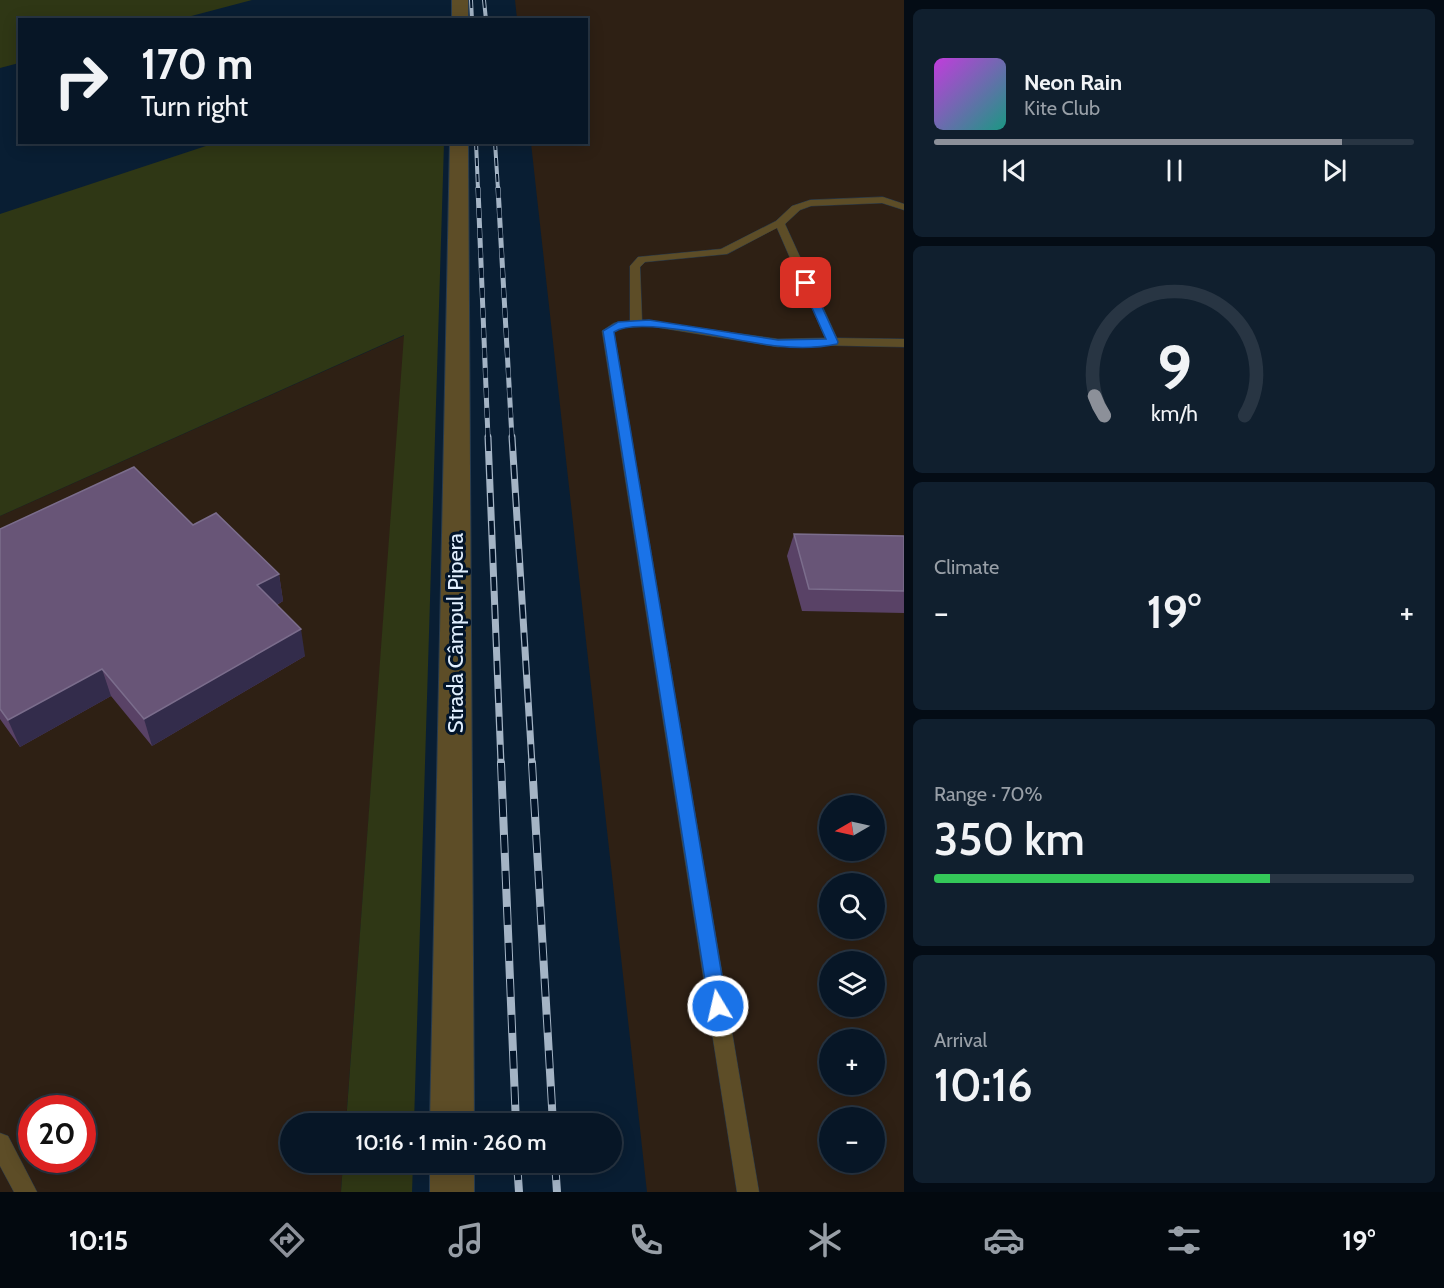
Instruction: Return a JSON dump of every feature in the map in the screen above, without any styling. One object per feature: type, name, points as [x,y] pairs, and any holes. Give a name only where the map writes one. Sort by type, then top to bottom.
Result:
[{"type":"street","points":[[460,0],[460,18]]},
{"type":"street","name":"Strada Câmpul Pipera","points":[[452,1113],[459,144]]},
{"type":"street","points":[[452,1173],[452,1192]]},
{"type":"lane","points":[[636,324],[635,266],[642,259],[723,252],[780,223],[796,208],[810,203],[883,200],[904,207]]},
{"type":"lane","points":[[780,223],[833,342]]},
{"type":"lane","points":[[748,1192],[608,331],[618,325],[636,324],[688,328],[778,343],[904,343]]},
{"type":"lane","points":[[0,1144],[26,1192]]},
{"type":"shaded area","points":[[515,0],[904,0],[904,1192],[647,1192],[531,144],[588,144],[588,18],[517,18]]},
{"type":"shaded area","points":[[405,335],[347,1113],[280,1113],[280,1173],[342,1173],[341,1192],[0,1192],[0,516]]},
{"type":"green space","points":[[0,0],[252,0],[184,18],[18,18],[18,63],[0,68]]},
{"type":"green space","points":[[212,144],[444,144],[414,1113],[347,1113],[404,335],[0,516],[0,214]]},
{"type":"green space","points":[[342,1173],[413,1173],[412,1192],[341,1192]]},
{"type":"building","points":[[134,467],[193,525],[216,513],[279,574],[257,585],[301,629],[144,719],[102,669],[8,720],[0,709],[0,529]]},
{"type":"building","points":[[794,534],[904,536],[904,591],[809,589]]},
{"type":"railway","points":[[471,0],[472,18]]},
{"type":"railway","points":[[484,0],[486,18]]},
{"type":"railway","points":[[476,144],[478,190]]},
{"type":"railway","points":[[495,144],[498,190]]},
{"type":"railway","points":[[478,188],[488,438]]},
{"type":"railway","points":[[498,188],[512,438]]},
{"type":"railway","points":[[488,437],[501,764]]},
{"type":"railway","points":[[512,437],[532,764]]},
{"type":"railway","points":[[501,763],[516,1113]]},
{"type":"railway","points":[[532,763],[552,1113]]},
{"type":"railway","points":[[518,1173],[519,1192]]},
{"type":"railway","points":[[556,1173],[557,1192]]},
{"type":"route","points":[[718,1006],[608,331],[618,325],[649,323],[778,343],[833,342],[806,283]]}]
